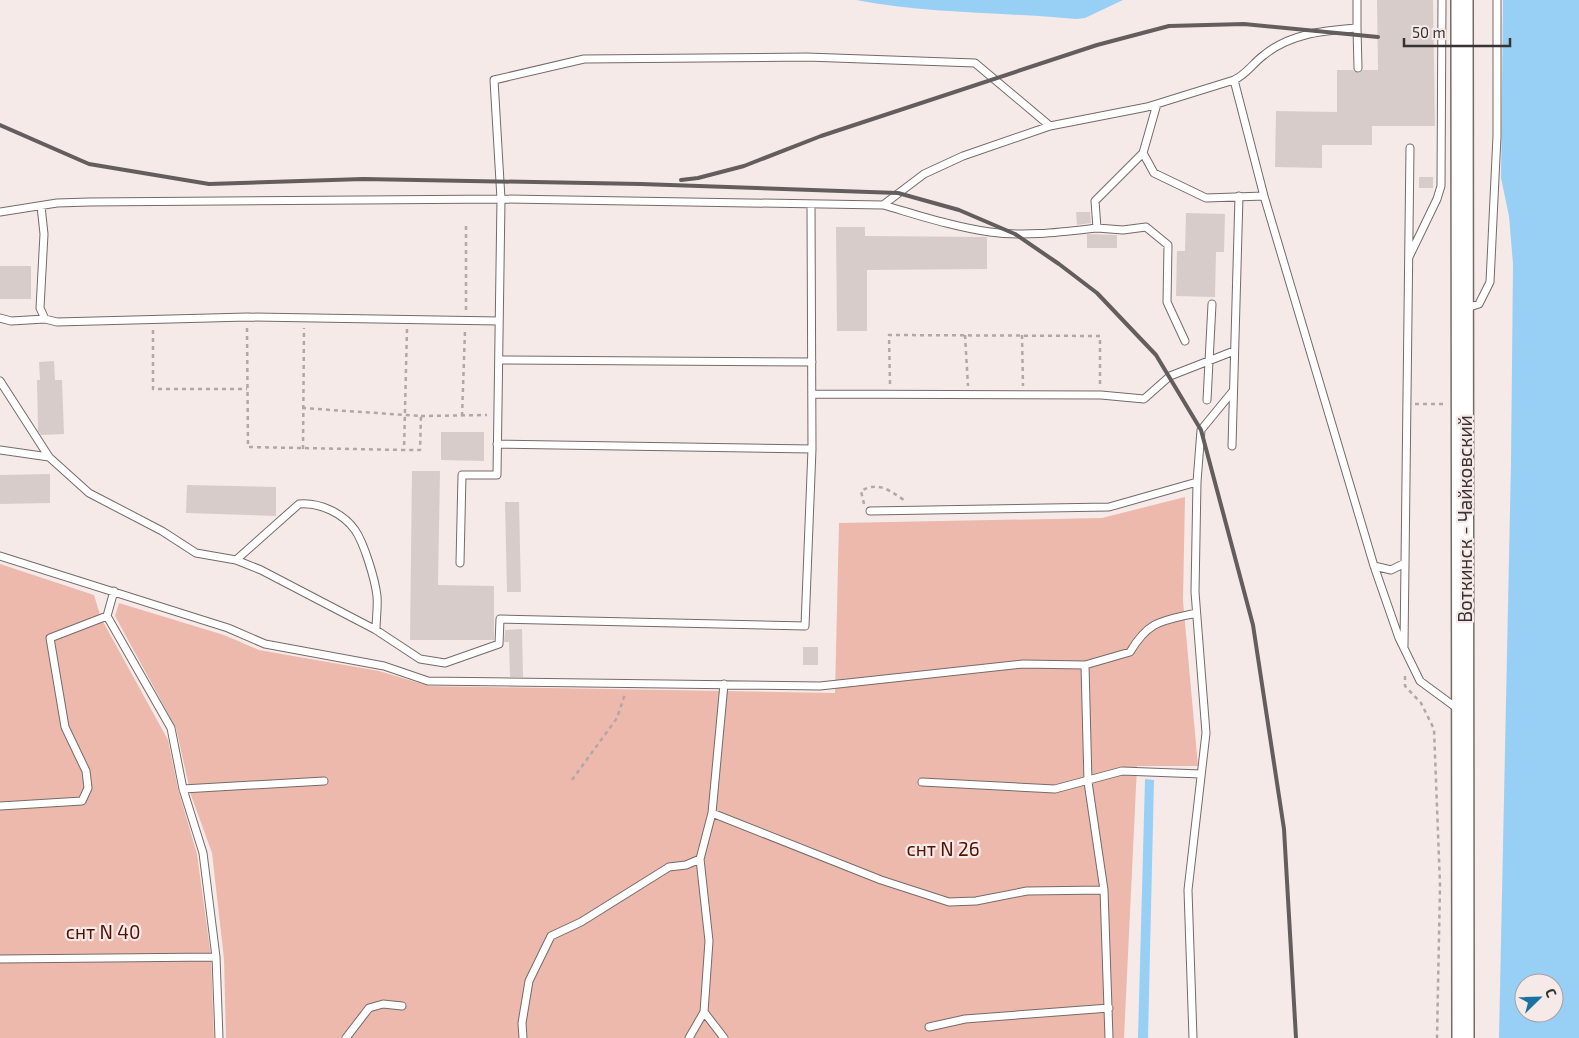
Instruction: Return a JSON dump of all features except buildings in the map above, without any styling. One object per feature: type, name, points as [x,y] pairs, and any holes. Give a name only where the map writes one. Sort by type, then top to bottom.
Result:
[{"type":"main road","name":"Воткинск - Чайковский","points":[[1462,0],[1463,1038]]},
{"type":"lane","points":[[1357,0],[1358,68]]},
{"type":"lane","points":[[1408,259],[1437,199],[1441,186],[1442,0]]},
{"type":"lane","points":[[1463,309],[1479,304],[1490,282],[1497,136],[1497,0]]},
{"type":"lane","points":[[883,205],[924,174],[962,156],[1050,126],[1157,104],[1234,80],[1242,76],[1263,55],[1297,36],[1305,33],[1357,28]]},
{"type":"lane","points":[[460,563],[462,475],[497,475],[501,199],[494,80],[584,59],[807,57],[975,63],[1050,126]]},
{"type":"lane","points":[[1234,80],[1264,196],[1374,566],[1404,649],[1420,681],[1464,713]]},
{"type":"lane","points":[[1097,228],[1095,201],[1143,153],[1157,104]]},
{"type":"lane","points":[[1404,649],[1410,148]]},
{"type":"lane","points":[[1143,153],[1154,173],[1206,198],[1264,196]]},
{"type":"lane","points":[[1232,446],[1239,196]]},
{"type":"lane","points":[[0,212],[89,202],[501,199],[883,205],[963,227],[992,232],[1053,233],[1097,228],[1123,230],[1146,227],[1168,246],[1167,302],[1185,341]]},
{"type":"lane","points":[[0,381],[49,457],[89,493],[162,531],[196,553],[236,560],[261,570],[376,630],[420,659],[445,663],[499,644],[500,618],[805,626],[812,449],[811,204]]},
{"type":"lane","points":[[41,206],[44,234],[40,308],[45,318]]},
{"type":"lane","points":[[1206,400],[1210,361],[1212,304]]},
{"type":"lane","points":[[0,318],[11,321],[45,318],[57,322],[247,318],[499,321]]},
{"type":"lane","points":[[812,394],[1101,395],[1144,400],[1170,376],[1234,350]]},
{"type":"lane","points":[[499,360],[812,362]]},
{"type":"lane","points":[[1193,1038],[1188,890],[1206,734],[1196,613],[1197,482],[1201,430],[1233,391]]},
{"type":"lane","points":[[497,444],[812,449]]},
{"type":"lane","points":[[0,450],[49,457]]},
{"type":"lane","points":[[870,511],[1108,507],[1197,482]]},
{"type":"lane","points":[[236,560],[299,504],[312,502],[332,510],[355,530],[366,556],[377,595],[376,630]]},
{"type":"lane","points":[[0,556],[228,628],[265,644],[384,666],[428,681],[820,686],[1023,664],[1085,665],[1130,652],[1140,636],[1157,622],[1196,613]]},
{"type":"lane","points":[[1374,566],[1391,570],[1404,563]]},
{"type":"lane","points":[[114,592],[107,616],[171,728],[183,789],[203,853],[216,957],[219,1038]]},
{"type":"lane","points":[[0,806],[82,801],[88,788],[86,771],[65,727],[50,638],[107,616]]},
{"type":"lane","points":[[1085,665],[1088,782],[1104,890],[1109,1038]]},
{"type":"lane","points":[[689,1038],[704,1012],[709,941],[700,859],[712,813],[724,684]]},
{"type":"lane","points":[[922,782],[1055,789],[1088,782],[1122,771],[1201,774]]},
{"type":"lane","points":[[183,789],[324,780]]},
{"type":"lane","points":[[712,813],[881,880],[949,902],[976,901],[1027,891],[1104,890]]},
{"type":"lane","points":[[523,1038],[522,1023],[529,981],[551,936],[581,922],[669,867],[686,865],[700,859]]},
{"type":"lane","points":[[0,959],[216,957]]},
{"type":"lane","points":[[346,1038],[368,1008],[383,1004],[402,1006]]},
{"type":"lane","points":[[929,1027],[965,1019],[1109,1008]]},
{"type":"lane","points":[[704,1012],[724,1038]]},
{"type":"path","points":[[247,318],[248,447],[420,450],[422,416]]},
{"type":"path","points":[[303,449],[304,318]]},
{"type":"path","points":[[404,450],[407,415],[407,320]]},
{"type":"path","points":[[153,321],[154,389],[247,389]]},
{"type":"path","points":[[890,395],[889,335],[1100,336],[1101,395]]},
{"type":"path","points":[[965,335],[969,395]]},
{"type":"path","points":[[1022,335],[1023,395]]},
{"type":"path","points":[[1406,404],[1463,404]]},
{"type":"path","points":[[302,408],[422,416],[498,415]]},
{"type":"path","points":[[870,511],[863,502],[861,491],[870,486],[881,486],[915,509]]},
{"type":"path","points":[[1404,649],[1405,686],[1421,703],[1434,729],[1440,884],[1437,1038]]},
{"type":"path","points":[[572,780],[617,718],[628,684]]},
{"type":"green space","name":"снт N 26","points":[[1185,497],[1183,601],[1198,766],[1137,766],[1124,1038],[226,1038],[224,959],[212,853],[191,795],[176,728],[115,616],[119,603],[224,635],[259,650],[379,671],[429,686],[835,693],[839,523],[1102,518]]},
{"type":"green space","name":"снт N 40","points":[[0,564],[94,595],[101,618],[168,740],[178,789],[197,854],[211,957],[214,1038],[0,1038]]},
{"type":"water","points":[[856,0],[1123,0],[1085,18],[1076,19],[911,8]]},
{"type":"water","points":[[1503,0],[1579,0],[1579,1038],[1499,1038],[1511,462],[1513,264],[1509,216],[1501,178]]},
{"type":"water","points":[[1145,779],[1154,780],[1148,1038],[1138,1038]]},
{"type":"railway","points":[[681,180],[698,178],[744,166],[821,136],[1097,45],[1169,26],[1244,24],[1378,37]]},
{"type":"railway","points":[[0,125],[89,164],[209,184],[363,179],[641,184],[898,193],[959,210],[1015,234],[1059,264],[1097,293],[1156,355],[1201,430],[1253,625],[1284,829],[1296,1038]]}]
